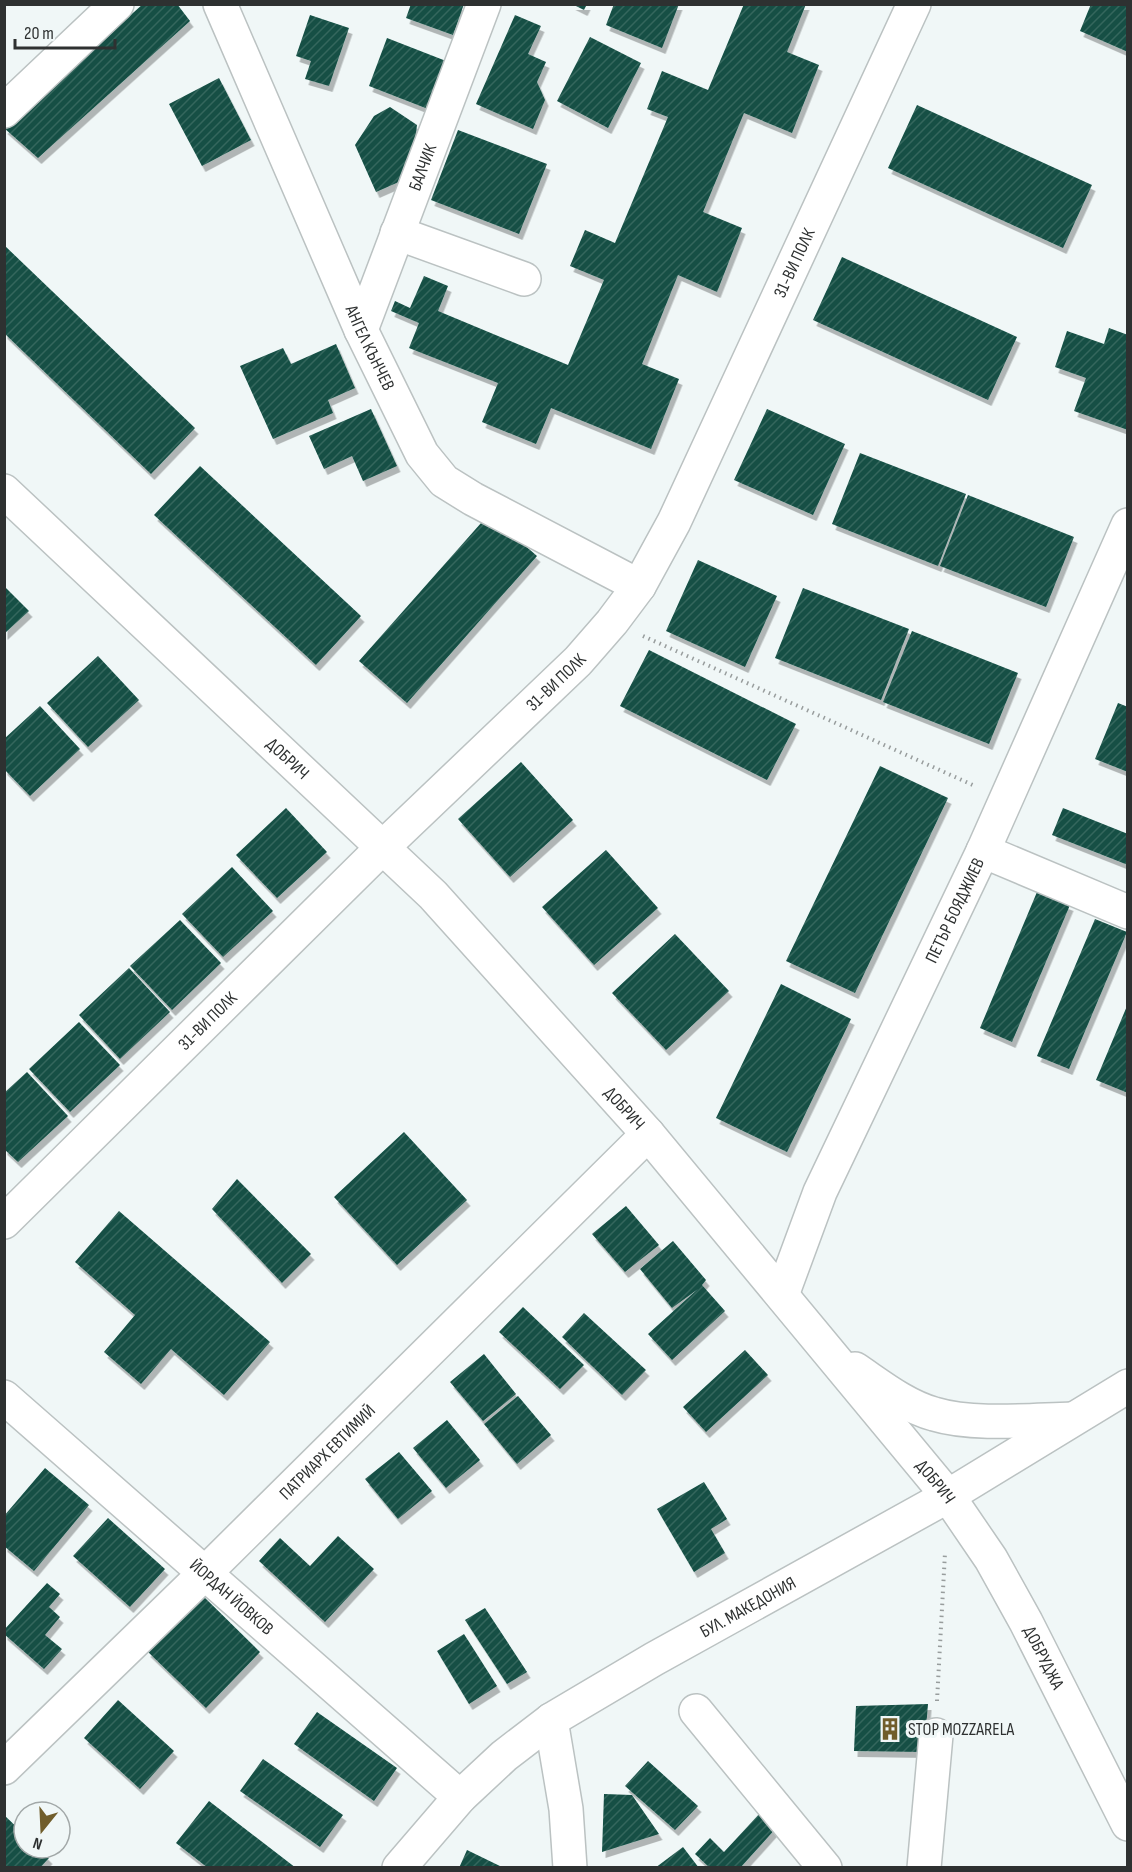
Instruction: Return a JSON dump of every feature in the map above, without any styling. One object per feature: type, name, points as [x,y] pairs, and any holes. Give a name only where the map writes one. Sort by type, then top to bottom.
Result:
[{"type":"street","points":[[4,111],[117,4]]},
{"type":"street","name":"АНГЕЛ КЪНЧЕВ","points":[[220,4],[361,330],[422,454],[444,481],[473,499],[639,586]]},
{"type":"street","name":"БАЛЧИК","points":[[361,330],[484,4]]},
{"type":"street","name":"31-ВИ ПОЛК","points":[[4,1221],[383,847],[578,661],[639,586],[674,522],[914,4]]},
{"type":"street","points":[[397,234],[524,279]]},
{"type":"street","name":"ДОБРИЧ","points":[[4,491],[433,895],[648,1134],[948,1496]]},
{"type":"street","name":"ПЕТЪР БОЯДЖИЕВ","points":[[782,1295],[820,1191],[983,851],[1128,525]]},
{"type":"street","points":[[983,851],[1128,912]]},
{"type":"street","name":"ПАТРИАРХ ЕВТИМИЙ","points":[[4,1768],[205,1573],[648,1134]]},
{"type":"street","points":[[828,1351],[898,1397],[934,1414],[972,1420],[1074,1419]]},
{"type":"street","name":"БУЛ. МАКЕДОНИЯ","points":[[399,1868],[460,1797],[504,1756],[550,1720],[948,1496],[1128,1386]]},
{"type":"street","name":"ЙОРДАН ЙОВКОВ","points":[[4,1397],[460,1797]]},
{"type":"street","name":"ДОБРУДЖА","points":[[948,1496],[991,1559],[1026,1622],[1128,1824]]},
{"type":"street","points":[[696,1711],[825,1868]]},
{"type":"street","points":[[550,1720],[566,1809],[570,1868]]},
{"type":"street","points":[[924,1868],[936,1735]]},
{"type":"path","points":[[612,622],[1005,800]]},
{"type":"path","name":"ДОБРИЧ","points":[[936,1735],[948,1496]]},
{"type":"building","points":[[143,4],[177,4],[190,21],[38,158],[4,128]]},
{"type":"building","points":[[411,4],[423,6],[464,4],[453,35],[406,18]]},
{"type":"building","points":[[572,4],[587,4],[584,10]]},
{"type":"building","points":[[614,4],[679,4],[662,48],[606,25]]},
{"type":"building","points":[[744,4],[806,4],[787,52],[819,65],[792,133],[744,113],[703,212],[742,228],[717,292],[678,275],[642,364],[679,379],[651,449],[551,408],[536,444],[482,422],[498,383],[409,348],[419,323],[391,311],[395,301],[410,308],[424,276],[448,286],[438,311],[568,365],[604,280],[570,266],[585,230],[615,243],[668,117],[647,109],[662,71],[708,90]]},
{"type":"building","points":[[1091,4],[1128,4],[1128,52],[1080,31]]},
{"type":"building","points":[[310,15],[349,28],[329,86],[305,79],[311,61],[296,56]]},
{"type":"building","points":[[515,15],[541,26],[528,54],[546,62],[537,82],[545,100],[533,129],[476,104]]},
{"type":"building","points":[[590,37],[641,63],[608,128],[557,101]]},
{"type":"building","points":[[387,38],[446,61],[428,109],[369,86]]},
{"type":"building","points":[[219,78],[251,140],[202,166],[169,104]]},
{"type":"building","points":[[917,105],[1092,185],[1063,248],[888,168]]},
{"type":"building","points":[[390,107],[417,125],[410,177],[376,192],[355,145],[374,116]]},
{"type":"building","points":[[458,130],[547,164],[519,234],[431,200]]},
{"type":"building","points":[[4,245],[195,428],[151,474],[4,333]]},
{"type":"building","points":[[842,257],[1017,337],[988,400],[813,320]]},
{"type":"building","points":[[1109,328],[1128,335],[1128,430],[1074,411],[1086,378],[1055,367],[1067,331],[1104,344]]},
{"type":"building","points":[[336,344],[355,388],[328,400],[333,413],[273,439],[240,366],[283,348],[291,364]]},
{"type":"building","points":[[371,409],[397,466],[363,481],[352,456],[324,469],[309,436]]},
{"type":"building","points":[[767,409],[845,444],[813,515],[734,480]]},
{"type":"building","points":[[860,453],[966,494],[938,566],[832,524]]},
{"type":"building","points":[[200,466],[361,616],[316,665],[154,515]]},
{"type":"building","points":[[968,495],[1074,537],[1046,607],[940,566]]},
{"type":"building","points":[[489,514],[537,556],[407,703],[359,661]]},
{"type":"building","points":[[698,560],[777,596],[745,667],[666,631]]},
{"type":"building","points":[[4,586],[29,611],[4,634]]},
{"type":"building","points":[[803,588],[909,629],[881,700],[775,658]]},
{"type":"building","points":[[912,631],[1018,673],[989,744],[883,702]]},
{"type":"building","points":[[649,650],[796,724],[767,780],[620,706]]},
{"type":"building","points":[[98,656],[139,700],[88,747],[47,703]]},
{"type":"building","points":[[1118,703],[1128,707],[1128,772],[1095,759]]},
{"type":"building","points":[[40,706],[80,749],[30,796],[4,769],[4,739]]},
{"type":"building","points":[[521,762],[573,820],[510,877],[458,819]]},
{"type":"building","points":[[880,766],[948,798],[855,993],[786,961]]},
{"type":"building","points":[[286,808],[327,852],[277,898],[236,855]]},
{"type":"building","points":[[1063,808],[1128,834],[1128,865],[1052,835]]},
{"type":"building","points":[[606,850],[658,908],[594,965],[542,907]]},
{"type":"building","points":[[232,867],[273,911],[223,957],[182,914]]},
{"type":"building","points":[[1037,892],[1070,905],[1012,1042],[980,1028]]},
{"type":"building","points":[[1095,919],[1127,932],[1069,1069],[1037,1056]]},
{"type":"building","points":[[180,920],[221,963],[172,1010],[130,966]]},
{"type":"building","points":[[675,934],[729,991],[666,1050],[612,993]]},
{"type":"building","points":[[129,968],[170,1012],[120,1059],[79,1015]]},
{"type":"building","points":[[781,984],[851,1019],[787,1152],[716,1118]]},
{"type":"building","points":[[1128,1006],[1128,1093],[1096,1080]]},
{"type":"building","points":[[79,1022],[120,1065],[70,1112],[29,1069]]},
{"type":"building","points":[[27,1072],[68,1116],[18,1162],[4,1149],[4,1093]]},
{"type":"building","points":[[404,1132],[467,1200],[397,1265],[334,1197]]},
{"type":"building","points":[[237,1179],[311,1254],[282,1283],[212,1209]]},
{"type":"building","points":[[626,1206],[659,1245],[625,1272],[592,1234]]},
{"type":"building","points":[[119,1211],[270,1342],[224,1395],[171,1349],[141,1384],[104,1352],[135,1315],[75,1262]]},
{"type":"building","points":[[673,1241],[706,1280],[702,1285],[725,1311],[672,1360],[648,1334],[698,1289],[672,1308],[640,1269]]},
{"type":"building","points":[[523,1307],[584,1365],[560,1389],[499,1332]]},
{"type":"building","points":[[584,1313],[646,1370],[622,1395],[562,1337]]},
{"type":"building","points":[[745,1350],[768,1375],[706,1432],[683,1407]]},
{"type":"building","points":[[484,1354],[516,1394],[483,1421],[450,1382]]},
{"type":"building","points":[[518,1396],[551,1435],[517,1464],[484,1424]]},
{"type":"building","points":[[447,1420],[480,1460],[446,1488],[413,1448]]},
{"type":"building","points":[[399,1452],[432,1491],[398,1519],[365,1479]]},
{"type":"building","points":[[45,1468],[89,1505],[34,1571],[4,1546],[4,1516]]},
{"type":"building","points":[[704,1482],[727,1519],[711,1529],[725,1553],[694,1572],[657,1509]]},
{"type":"building","points":[[108,1518],[165,1569],[130,1607],[73,1556]]},
{"type":"building","points":[[338,1536],[374,1569],[325,1622],[259,1561],[280,1538],[310,1566]]},
{"type":"building","points":[[47,1583],[60,1594],[49,1607],[60,1617],[45,1635],[62,1649],[44,1669],[4,1634],[4,1630]]},
{"type":"building","points":[[202,1595],[260,1652],[206,1708],[147,1651]]},
{"type":"building","points":[[485,1608],[527,1672],[507,1684],[465,1620]]},
{"type":"building","points":[[464,1634],[497,1686],[469,1704],[437,1651]]},
{"type":"building","points":[[118,1700],[174,1751],[140,1789],[84,1738]]},
{"type":"building","name":"STOP MOZZARELA","points":[[928,1704],[924,1752],[854,1751],[856,1706]]},
{"type":"building","points":[[317,1712],[397,1768],[374,1801],[294,1744]]},
{"type":"building","points":[[263,1759],[343,1815],[320,1847],[240,1791]]},
{"type":"building","points":[[648,1761],[698,1806],[675,1830],[625,1786]]},
{"type":"building","points":[[604,1794],[632,1795],[659,1834],[602,1852]]},
{"type":"building","points":[[209,1801],[296,1868],[208,1868],[176,1843]]},
{"type":"building","points":[[761,1812],[777,1827],[740,1868],[710,1868],[695,1854],[710,1838],[724,1852]]},
{"type":"building","points":[[4,1815],[12,1823],[12,1860],[47,1860],[40,1868],[4,1868]]},
{"type":"building","points":[[683,1847],[699,1868],[655,1868]]},
{"type":"building","points":[[467,1850],[504,1868],[459,1868]]},
{"type":"place","name":"STOP MOZZARELA","points":[[890,1729]]}]
